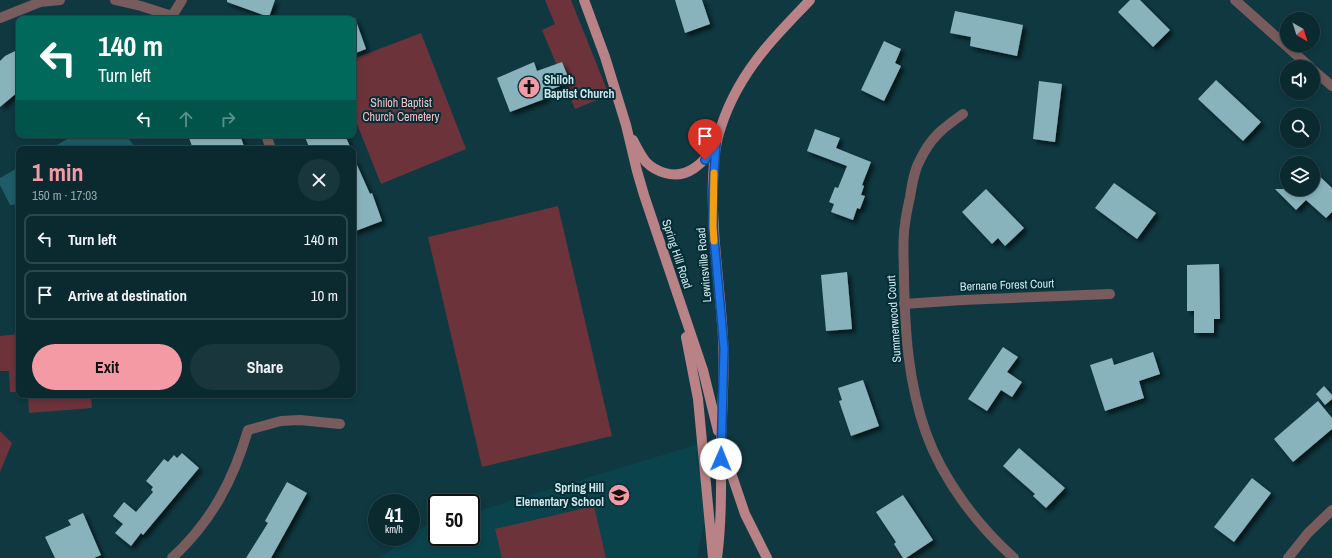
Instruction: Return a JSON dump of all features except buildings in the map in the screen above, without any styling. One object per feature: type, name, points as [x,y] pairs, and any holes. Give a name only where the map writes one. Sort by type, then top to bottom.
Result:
[{"type":"main road","name":"Spring Hill Road","points":[[584,0],[605,57],[626,126],[644,195],[703,370],[721,444],[745,514],[767,558]]},
{"type":"main road","name":"Lewinsville Road","points":[[717,558],[721,520],[723,344],[713,227],[713,190],[716,143],[732,101],[747,73],[765,48],[810,0]]},
{"type":"main road","points":[[626,126],[646,162],[657,170],[669,174],[681,174],[693,170],[705,160],[716,143]]},
{"type":"main road","points":[[679,302],[698,398],[713,558]]},
{"type":"street","points":[[0,18],[40,2],[60,0]]},
{"type":"street","points":[[115,0],[141,6],[168,16]]},
{"type":"street","points":[[175,16],[182,0]]},
{"type":"street","points":[[1235,0],[1302,60]]},
{"type":"street","points":[[1320,76],[1332,86]]},
{"type":"street","name":"Summerwood Court","points":[[963,114],[943,128],[929,144],[920,160],[913,179],[904,225],[903,247],[906,342],[914,393],[926,434],[952,484],[969,510],[989,534],[1014,558]]},
{"type":"street","name":"Bernane Forest Court","points":[[904,304],[1110,294]]},
{"type":"street","points":[[172,558],[201,528],[218,503],[232,475],[248,430],[281,421],[300,420],[340,424]]},
{"type":"street","points":[[1288,558],[1308,533],[1332,510]]},
{"type":"shaded area","points":[[69,138],[128,138],[134,146],[55,146]]},
{"type":"shaded area","points":[[16,169],[16,204],[10,205],[0,185],[0,178]]},
{"type":"shaded area","name":"Spring Hill Elementary School","points":[[709,441],[711,459],[710,477],[706,514],[697,558],[380,558],[396,546],[420,546],[420,529],[428,526],[428,546],[480,546],[480,510]]},
{"type":"green space","points":[[545,0],[571,0],[609,95],[575,109],[542,30],[555,24]]},
{"type":"green space","name":"Shiloh Baptist Church Cemetery","points":[[421,33],[466,149],[381,184],[356,122],[356,58]]},
{"type":"green space","points":[[558,206],[612,436],[482,467],[428,237]]},
{"type":"green space","points":[[16,334],[16,392],[10,392],[9,371],[0,371],[0,336]]},
{"type":"green space","points":[[28,398],[91,398],[92,408],[29,413]]},
{"type":"green space","points":[[0,431],[12,443],[0,472]]},
{"type":"green space","points":[[594,506],[606,558],[502,558],[495,529]]},
{"type":"slow traffic","points":[[714,173],[714,241]]},
{"type":"place","name":"Shiloh Baptist Church","points":[[529,87]]},
{"type":"place","name":"Spring Hill Elementary School","points":[[619,495]]},
{"type":"route","points":[[705,160],[716,143],[714,159],[713,227],[724,348],[721,459]]}]
